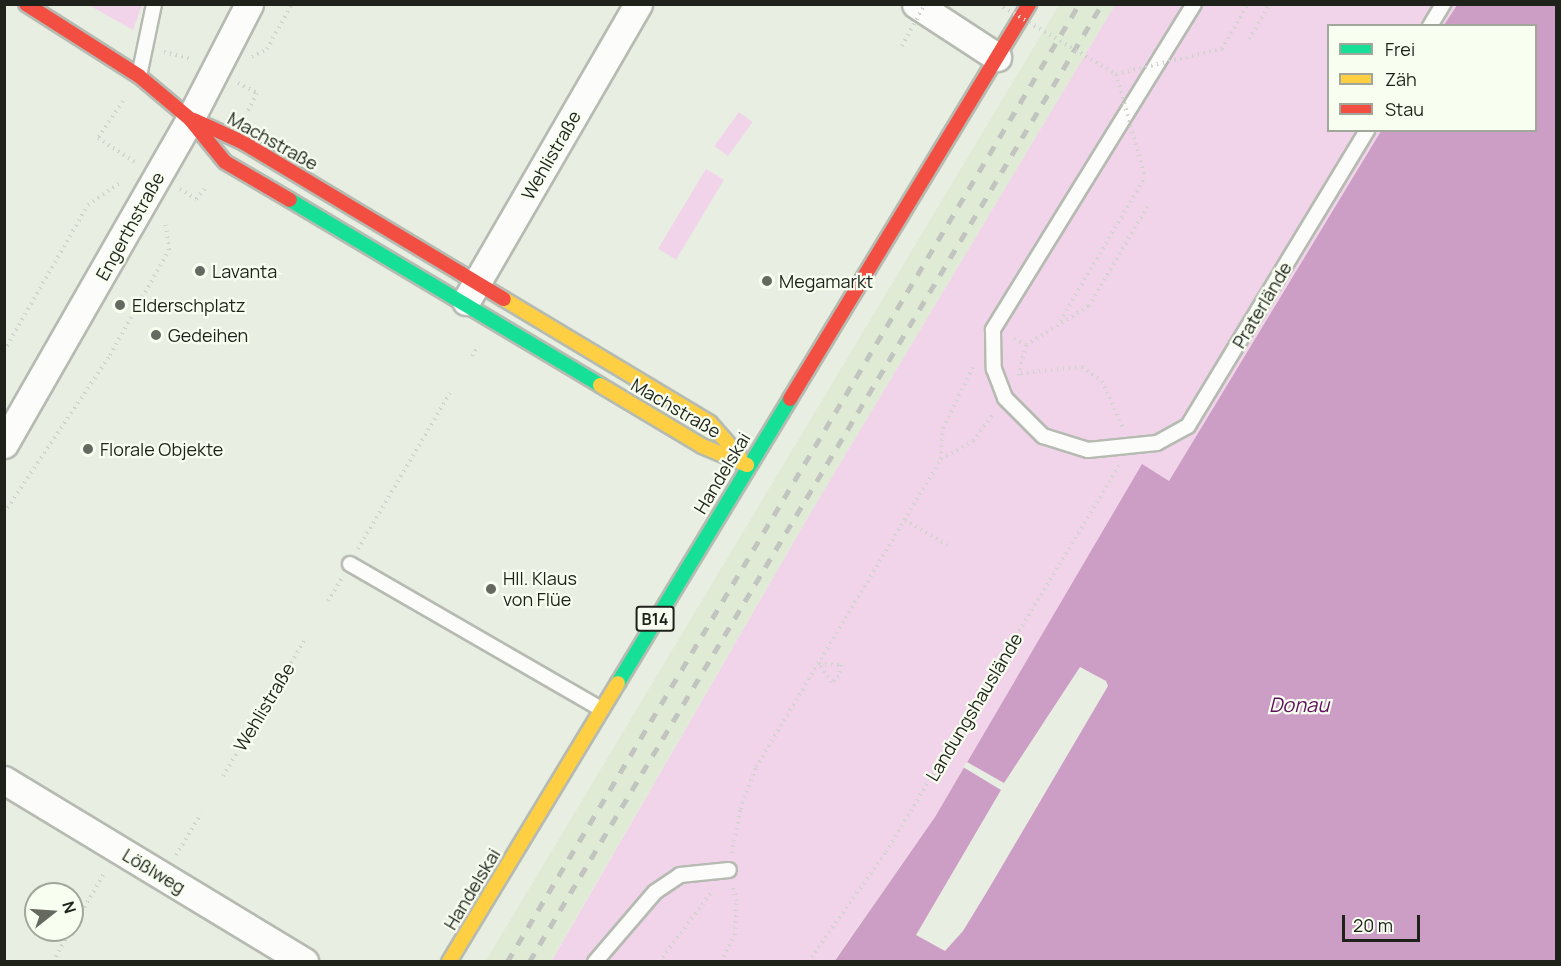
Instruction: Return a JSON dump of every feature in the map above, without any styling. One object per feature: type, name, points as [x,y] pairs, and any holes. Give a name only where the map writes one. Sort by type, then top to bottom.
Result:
[{"type":"main road","points":[[26,4],[139,76],[190,119]]},
{"type":"main road","name":"Handelskai","points":[[449,962],[747,465],[1029,4]]},
{"type":"main road","name":"Machstraße","points":[[190,119],[244,143],[702,446],[747,465]]},
{"type":"main road","name":"Machstraße","points":[[190,119],[225,162],[710,423],[747,465]]},
{"type":"street","name":"Engerthstraße","points":[[4,444],[190,119],[230,70],[249,4]]},
{"type":"street","name":"Wehlistraße","points":[[471,293],[638,4]]},
{"type":"street","points":[[916,5],[997,57]]},
{"type":"street","name":"Lößlweg","points":[[4,780],[304,962]]},
{"type":"lane","points":[[139,76],[154,4]]},
{"type":"lane","points":[[993,330],[1194,4]]},
{"type":"lane","points":[[1431,24],[1443,4]]},
{"type":"lane","name":"Praterlände","points":[[993,330],[994,369],[1005,398],[1043,436],[1088,450],[1157,443],[1188,426],[1366,132]]},
{"type":"lane","points":[[350,564],[601,709]]},
{"type":"lane","points":[[595,962],[655,892],[680,874],[729,870]]},
{"type":"path","points":[[244,121],[257,93],[230,70],[267,49],[292,4]]},
{"type":"path","points":[[902,46],[925,4]]},
{"type":"path","points":[[998,4],[1116,74],[1145,177],[1059,322]]},
{"type":"path","points":[[1116,74],[1222,49],[1248,4]]},
{"type":"path","points":[[1249,39],[1270,4]]},
{"type":"path","points":[[123,101],[98,138],[129,159]]},
{"type":"path","points":[[130,166],[141,153]]},
{"type":"path","points":[[4,351],[88,205],[120,183],[125,175]]},
{"type":"path","points":[[174,199],[183,179]]},
{"type":"path","points":[[186,193],[196,199],[212,182]]},
{"type":"path","points":[[1026,345],[1059,322],[1089,306],[1148,207]]},
{"type":"path","points":[[4,513],[110,356],[169,250],[164,224],[167,216]]},
{"type":"path","points":[[721,962],[735,935],[737,901],[729,870],[740,809],[756,767],[941,459],[943,428],[993,330]]},
{"type":"path","points":[[1021,373],[1082,367],[1102,381],[1131,446]]},
{"type":"path","points":[[328,601],[450,393]]},
{"type":"path","name":"Landungshauslände","points":[[808,962],[886,852],[1131,446]]},
{"type":"path","points":[[905,520],[946,545]]},
{"type":"path","name":"Wehlistraße","points":[[223,776],[306,639]]},
{"type":"path","points":[[819,664],[840,665],[839,676],[832,682],[819,664]]},
{"type":"path","points":[[164,876],[201,814]]},
{"type":"path","points":[[84,908],[118,849]]},
{"type":"path","points":[[659,962],[729,870]]},
{"type":"path","points":[[53,962],[65,942]]},
{"type":"shaded area","points":[[89,5],[142,5],[133,30]]},
{"type":"shaded area","points":[[1059,5],[1115,5],[814,507],[551,961],[485,962]]},
{"type":"shaded area","points":[[1115,5],[1457,5],[1445,24],[1327,24],[1327,132],[1380,132],[1169,481],[1142,465],[935,817],[834,961],[551,962],[814,507]]},
{"type":"shaded area","points":[[739,112],[753,122],[728,156],[714,146]]},
{"type":"shaded area","points":[[706,169],[724,180],[676,260],[658,249]]},
{"type":"water","name":"Donau","points":[[1457,5],[1556,5],[1556,961],[834,962],[935,817],[1142,464],[1169,481],[1380,132],[1537,132],[1537,24],[1445,24]]},
{"type":"pier","points":[[1080,667],[1106,681],[1108,686],[963,931],[945,951],[916,935],[1001,790],[963,767],[967,762],[1004,783]]},
{"type":"railway","points":[[507,962],[1079,4]]},
{"type":"railway","points":[[529,962],[1102,4]]},
{"type":"traffic: fast","points":[[290,200],[600,385]]},
{"type":"traffic: fast","points":[[618,683],[790,399]]},
{"type":"traffic: slow","points":[[504,299],[710,423],[740,457]]},
{"type":"traffic: slow","points":[[600,385],[702,446],[747,465]]},
{"type":"traffic: slow","points":[[449,962],[618,683]]},
{"type":"traffic: jam","points":[[26,4],[139,76],[190,119],[225,162],[290,200]]},
{"type":"traffic: jam","points":[[790,399],[1029,4]]},
{"type":"traffic: jam","points":[[194,120],[244,143],[504,299]]},
{"type":"place","name":"Lavanta","points":[[200,271]]},
{"type":"place","name":"Megamarkt","points":[[767,281]]},
{"type":"place","name":"Elderschplatz","points":[[120,305]]},
{"type":"place","name":"Gedeihen","points":[[156,335]]},
{"type":"place","name":"Florale Objekte","points":[[88,449]]},
{"type":"place","name":"Hll. Klaus von Flüe","points":[[491,589]]}]
